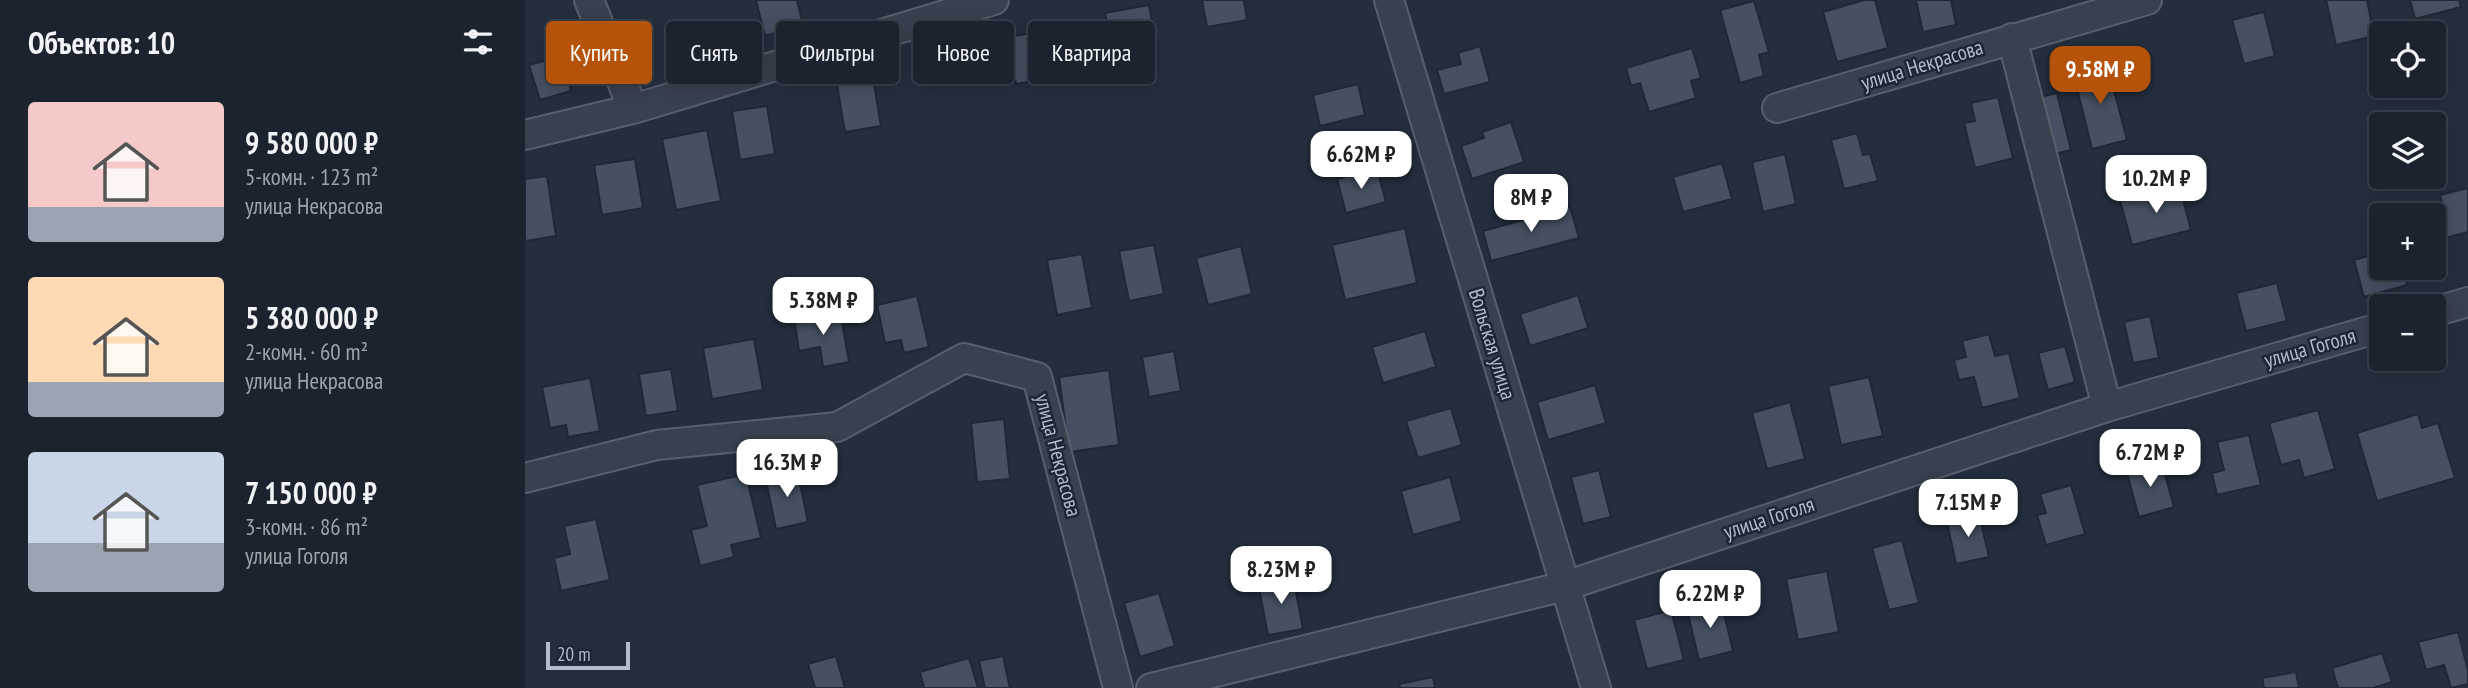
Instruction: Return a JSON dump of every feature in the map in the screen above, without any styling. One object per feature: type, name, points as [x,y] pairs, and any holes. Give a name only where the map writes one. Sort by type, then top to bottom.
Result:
[{"type":"street","points":[[589,0],[633,109]]},
{"type":"street","points":[[525,135],[633,109],[994,0]]},
{"type":"street","name":"Вольская улица","points":[[1389,0],[1596,688]]},
{"type":"street","name":"улица Некрасова","points":[[1777,108],[2147,0]]},
{"type":"street","points":[[2012,38],[2107,407]]},
{"type":"street","points":[[2446,308],[2468,302]]},
{"type":"street","name":"улица Гоголя","points":[[1151,688],[1565,586],[2107,407],[2369,331]]},
{"type":"street","name":"улица Некрасова","points":[[525,478],[657,444],[837,427],[964,358],[1037,377],[1118,688]]},
{"type":"building","points":[[756,0],[797,0],[802,21],[776,21],[776,33],[765,36]]},
{"type":"building","points":[[1202,0],[1244,0],[1247,20],[1207,27]]},
{"type":"building","points":[[1864,0],[1875,0],[1888,48],[1837,62],[1823,12]]},
{"type":"building","points":[[1916,0],[1951,0],[1956,25],[1923,32]]},
{"type":"building","points":[[2326,0],[2367,0],[2371,21],[2369,37],[2336,45]]},
{"type":"building","points":[[2410,0],[2459,0],[2461,7],[2415,19]]},
{"type":"building","points":[[1754,1],[1769,52],[1759,55],[1764,76],[1740,83],[1720,10]]},
{"type":"building","points":[[1149,5],[1152,21],[1107,21],[1105,13]]},
{"type":"building","points":[[2264,12],[2275,56],[2244,64],[2232,20]]},
{"type":"building","points":[[1028,34],[1028,82],[1016,84],[1014,72],[1014,36]]},
{"type":"building","points":[[1480,46],[1490,82],[1444,94],[1437,70],[1461,64],[1458,53]]},
{"type":"building","points":[[1692,48],[1701,78],[1691,81],[1696,98],[1649,112],[1640,83],[1631,86],[1626,68]]},
{"type":"building","points":[[546,60],[546,84],[569,84],[571,91],[540,100],[529,65]]},
{"type":"building","points":[[2107,63],[2127,140],[2092,149],[2073,72]]},
{"type":"building","points":[[874,84],[881,126],[845,132],[837,85]]},
{"type":"building","points":[[1358,84],[1365,115],[1320,126],[1313,95]]},
{"type":"building","points":[[2057,93],[2071,150],[2034,159],[2020,102]]},
{"type":"building","points":[[1998,97],[2013,158],[1975,168],[1964,123],[1975,121],[1971,103]]},
{"type":"building","points":[[767,106],[775,154],[740,160],[732,111]]},
{"type":"building","points":[[1511,122],[1524,162],[1472,179],[1461,146],[1484,138],[1482,132]]},
{"type":"building","points":[[707,130],[721,201],[676,210],[662,139]]},
{"type":"building","points":[[1857,133],[1863,155],[1870,154],[1878,181],[1844,189],[1831,140]]},
{"type":"building","points":[[1785,154],[1796,204],[1763,212],[1752,162]]},
{"type":"building","points":[[635,159],[643,208],[602,215],[594,165]]},
{"type":"building","points":[[1722,163],[1732,199],[1683,212],[1673,177]]},
{"type":"building","points":[[1377,169],[1386,202],[1346,213],[1337,179]]},
{"type":"building","points":[[547,176],[556,236],[525,241],[525,179]]},
{"type":"building","points":[[2179,184],[2191,230],[2132,245],[2120,200]]},
{"type":"building","points":[[2468,188],[2468,232],[2446,238],[2446,203],[2442,203],[2440,195]]},
{"type":"building","points":[[1570,207],[1579,238],[1491,261],[1483,231]]},
{"type":"building","points":[[1405,228],[1417,283],[1345,300],[1332,245]]},
{"type":"building","points":[[1154,245],[1164,294],[1129,301],[1119,251]]},
{"type":"building","points":[[1241,246],[1252,294],[1208,305],[1196,258]]},
{"type":"building","points":[[1082,254],[1092,308],[1057,315],[1047,260]]},
{"type":"building","points":[[2369,256],[2369,280],[2406,280],[2407,285],[2364,297],[2354,260]]},
{"type":"building","points":[[2277,283],[2287,321],[2246,331],[2236,293]]},
{"type":"building","points":[[1578,295],[1588,328],[1530,346],[1520,314]]},
{"type":"building","points":[[917,296],[929,347],[904,353],[901,340],[885,343],[877,305]]},
{"type":"building","points":[[840,310],[849,362],[823,367],[820,347],[799,351],[794,318]]},
{"type":"building","points":[[2150,316],[2159,358],[2133,363],[2124,322]]},
{"type":"building","points":[[1425,331],[1436,367],[1383,383],[1372,347]]},
{"type":"building","points":[[1989,334],[1995,356],[2009,353],[2020,398],[1982,408],[1974,377],[1959,380],[1954,360],[1966,357],[1962,341]]},
{"type":"building","points":[[754,339],[763,390],[712,399],[703,348]]},
{"type":"building","points":[[2065,346],[2075,382],[2048,390],[2038,353]]},
{"type":"building","points":[[1174,351],[1181,391],[1149,397],[1142,357]]},
{"type":"building","points":[[671,369],[678,411],[646,416],[639,374]]},
{"type":"building","points":[[1109,370],[1119,445],[1069,452],[1059,377]]},
{"type":"building","points":[[1869,377],[1883,436],[1841,445],[1828,386]]},
{"type":"building","points":[[590,378],[600,431],[568,437],[566,425],[550,428],[542,387]]},
{"type":"building","points":[[1595,385],[1606,423],[1548,440],[1537,402]]},
{"type":"building","points":[[1790,402],[1805,459],[1767,469],[1752,413]]},
{"type":"building","points":[[1451,408],[1462,445],[1418,458],[1406,421]]},
{"type":"building","points":[[2318,410],[2335,469],[2304,478],[2299,460],[2281,465],[2269,423]]},
{"type":"building","points":[[2418,414],[2422,428],[2438,423],[2455,478],[2377,501],[2357,433]]},
{"type":"building","points":[[1004,419],[1010,479],[977,482],[971,423]]},
{"type":"building","points":[[2249,435],[2261,485],[2217,495],[2212,473],[2224,470],[2217,442]]},
{"type":"building","points":[[2161,461],[2174,507],[2139,517],[2126,470]]},
{"type":"building","points":[[797,468],[808,522],[776,529],[765,475]]},
{"type":"building","points":[[1599,470],[1611,517],[1583,524],[1571,477]]},
{"type":"building","points":[[746,474],[761,538],[731,545],[734,557],[700,566],[691,530],[707,526],[697,485]]},
{"type":"building","points":[[1450,477],[1462,521],[1413,535],[1401,491]]},
{"type":"building","points":[[2071,485],[2085,534],[2046,545],[2037,515],[2046,513],[2040,494]]},
{"type":"building","points":[[1979,514],[1989,557],[1956,564],[1947,522]]},
{"type":"building","points":[[596,519],[610,580],[561,591],[554,558],[570,554],[564,526]]},
{"type":"building","points":[[1902,540],[1919,603],[1889,610],[1872,548]]},
{"type":"building","points":[[1827,571],[1839,632],[1798,640],[1786,579]]},
{"type":"building","points":[[1293,576],[1303,629],[1268,635],[1258,583]]},
{"type":"building","points":[[1159,593],[1175,646],[1140,657],[1124,603]]},
{"type":"building","points":[[1721,601],[1733,651],[1699,660],[1687,610]]},
{"type":"building","points":[[1671,610],[1684,660],[1647,669],[1634,620]]},
{"type":"building","points":[[2458,632],[2468,670],[2468,684],[2451,688],[2444,665],[2426,670],[2418,642]]},
{"type":"building","points":[[2382,653],[2392,682],[2373,688],[2338,688],[2332,668]]},
{"type":"building","points":[[836,656],[845,688],[815,688],[808,664]]},
{"type":"building","points":[[1003,656],[1010,688],[985,688],[979,661]]},
{"type":"building","points":[[969,658],[978,688],[924,688],[920,672]]},
{"type":"building","points":[[2296,672],[2299,688],[2264,688],[2262,678]]},
{"type":"building","points":[[1433,677],[1435,688],[1400,688],[1399,684]]}]
